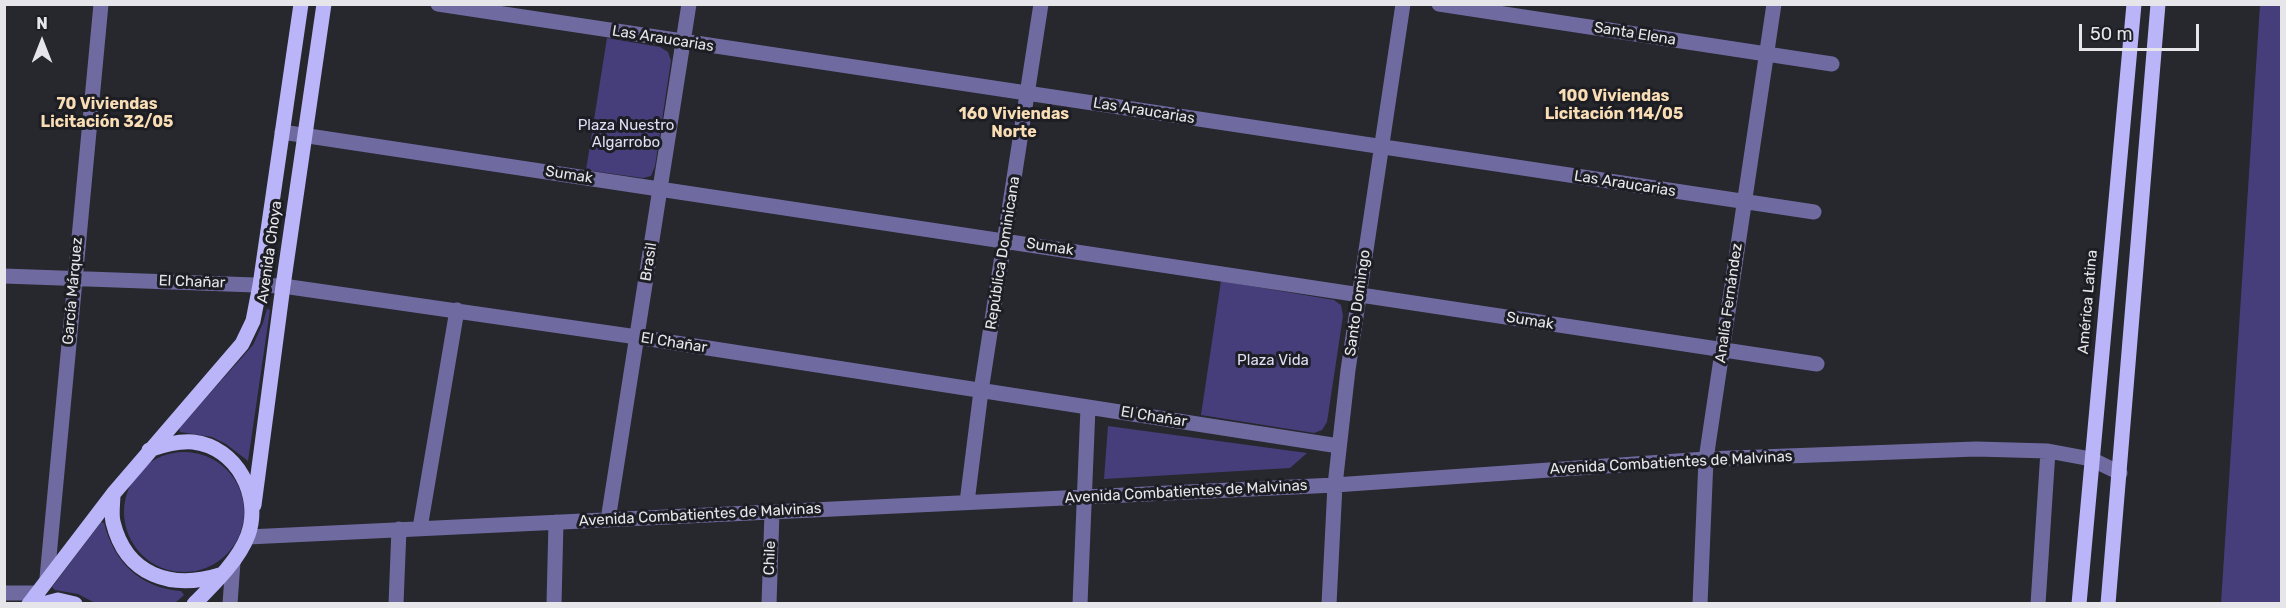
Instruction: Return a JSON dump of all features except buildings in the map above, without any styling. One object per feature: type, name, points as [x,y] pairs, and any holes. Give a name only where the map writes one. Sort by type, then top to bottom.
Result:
[{"type":"main road","name":"Avenida Choya","points":[[148,451],[242,344],[253,321],[301,4]]},
{"type":"main road","name":"Avenida Choya","points":[[254,505],[324,4]]},
{"type":"main road","name":"América Latina","points":[[2079,603],[2134,4]]},
{"type":"main road","points":[[2108,603],[2158,4]]},
{"type":"main road","points":[[75,603],[36,600],[47,578],[148,451],[178,442],[195,442],[213,447],[230,459],[246,480],[254,505],[248,537],[233,562],[194,603]]},
{"type":"main road","points":[[113,494],[112,519],[119,543],[134,562],[154,576],[178,582],[201,580],[220,575]]},
{"type":"street","name":"García Márquez","points":[[47,578],[101,4]]},
{"type":"street","name":"Las Araucarias","points":[[438,4],[1814,212]]},
{"type":"street","name":"Brasil","points":[[608,520],[689,4]]},
{"type":"street","name":"República Dominicana","points":[[967,502],[981,391],[1041,4]]},
{"type":"street","name":"Santo Domingo","points":[[1329,603],[1339,446],[1359,295],[1403,4]]},
{"type":"street","name":"Santa Elena","points":[[1439,4],[1832,64]]},
{"type":"street","name":"Analía Fernández","points":[[1700,603],[1706,459],[1774,4]]},
{"type":"street","name":"Sumak","points":[[282,132],[1817,364]]},
{"type":"street","name":"El Chañar","points":[[4,276],[283,286],[637,337],[1339,446]]},
{"type":"street","points":[[420,528],[457,310]]},
{"type":"street","points":[[1080,603],[1088,407]]},
{"type":"street","name":"Avenida Combatientes de Malvinas","points":[[248,537],[1335,485],[1706,459],[1976,449],[2048,451],[2091,459],[2120,473]]},
{"type":"street","points":[[2038,603],[2048,451]]},
{"type":"street","name":"Chile","points":[[769,603],[772,512]]},
{"type":"street","points":[[554,603],[556,522]]},
{"type":"street","points":[[396,603],[399,529]]},
{"type":"street","points":[[230,603],[233,562]]},
{"type":"street","points":[[4,592],[36,600]]},
{"type":"green space","points":[[2260,5],[2282,5],[2281,603],[2221,603]]},
{"type":"green space","name":"Plaza Nuestro Algarrobo","points":[[607,38],[660,47],[668,52],[671,61],[655,166],[651,176],[643,178],[586,170]]},
{"type":"green space","name":"Plaza Vida","points":[[1221,281],[1334,300],[1341,305],[1343,316],[1327,422],[1322,430],[1314,433],[1201,415]]},
{"type":"green space","points":[[267,309],[270,310],[248,461],[226,444],[212,437],[180,432],[179,428],[253,345]]},
{"type":"green space","points":[[1108,426],[1307,453],[1290,468],[1104,479]]},
{"type":"green space","points":[[184,452],[207,457],[226,470],[239,489],[244,512],[239,535],[226,554],[207,567],[184,572],[161,567],[142,554],[129,535],[124,512],[129,489],[142,470],[161,457]]},
{"type":"green space","points":[[101,522],[104,523],[114,550],[131,570],[153,585],[181,591],[184,595],[175,603],[95,603],[78,594],[55,590],[52,587]]},
{"type":"district","name":"100 Viviendas Licitación 114/05","points":[[1614,105]]},
{"type":"district","name":"70 Viviendas Licitación 32/05","points":[[107,113]]},
{"type":"district","name":"160 Viviendas Norte","points":[[1014,123]]}]
